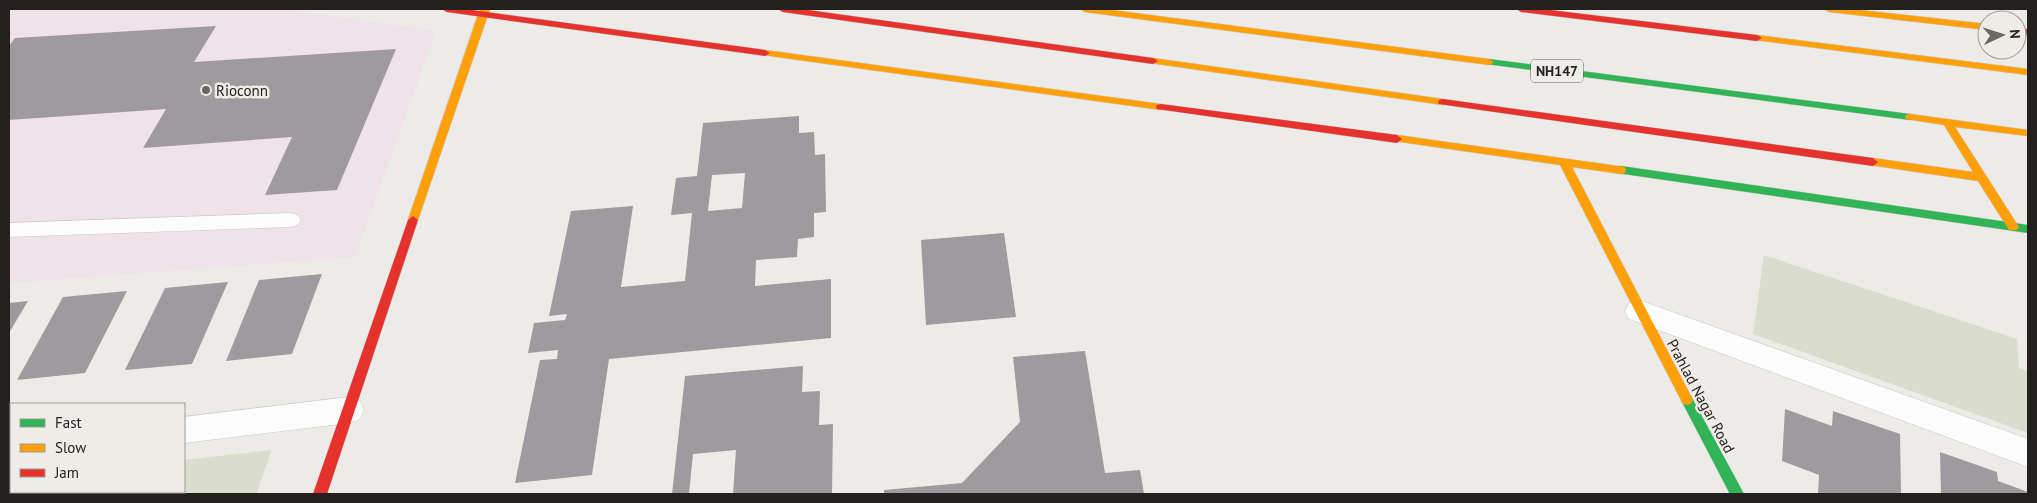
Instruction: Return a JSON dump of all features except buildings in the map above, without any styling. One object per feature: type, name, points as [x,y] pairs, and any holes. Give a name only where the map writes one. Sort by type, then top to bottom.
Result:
[{"type":"main road","points":[[447,9],[484,11],[2028,229]]},
{"type":"main road","points":[[783,9],[1980,177]]},
{"type":"main road","name":"NH147","points":[[1085,9],[2028,133]]},
{"type":"main road","points":[[1521,9],[2028,72]]},
{"type":"main road","points":[[1829,9],[1977,26]]},
{"type":"main road","points":[[320,494],[484,11]]},
{"type":"main road","points":[[1947,122],[2013,227]]},
{"type":"main road","name":"Prahlad Nagar Road","points":[[1564,162],[1639,312],[1737,494]]},
{"type":"street","points":[[1639,312],[2028,453]]},
{"type":"street","points":[[185,430],[349,410]]},
{"type":"lane","points":[[9,230],[292,220]]},
{"type":"shaded area","points":[[9,9],[285,9],[436,31],[355,257],[9,283]]},
{"type":"green space","points":[[1764,255],[2017,339],[2019,368],[2028,371],[2028,433],[1753,334]]},
{"type":"green space","points":[[272,450],[256,494],[124,494],[185,493],[185,460]]},
{"type":"traffic: fast","points":[[1489,62],[1910,117]]},
{"type":"traffic: fast","points":[[1621,170],[2028,229]]},
{"type":"traffic: fast","points":[[1687,400],[1737,494]]},
{"type":"traffic: slow","points":[[413,220],[485,9]]},
{"type":"traffic: slow","points":[[1085,9],[1489,62]]},
{"type":"traffic: slow","points":[[1829,9],[1977,26]]},
{"type":"traffic: slow","points":[[1757,38],[2028,72]]},
{"type":"traffic: slow","points":[[765,53],[1161,107]]},
{"type":"traffic: slow","points":[[1153,61],[1443,102]]},
{"type":"traffic: slow","points":[[1910,117],[2028,133]]},
{"type":"traffic: slow","points":[[1947,122],[2013,227]]},
{"type":"traffic: slow","points":[[1397,139],[1621,170]]},
{"type":"traffic: slow","points":[[1564,162],[1687,400]]},
{"type":"traffic: slow","points":[[1873,162],[1980,177]]},
{"type":"traffic: jam","points":[[447,9],[765,53]]},
{"type":"traffic: jam","points":[[783,9],[1153,61]]},
{"type":"traffic: jam","points":[[1521,9],[1757,38]]},
{"type":"traffic: jam","points":[[1443,102],[1873,162]]},
{"type":"traffic: jam","points":[[1161,107],[1397,139]]},
{"type":"traffic: jam","points":[[320,494],[413,220]]},
{"type":"place","name":"Rioconn","points":[[206,90]]}]
